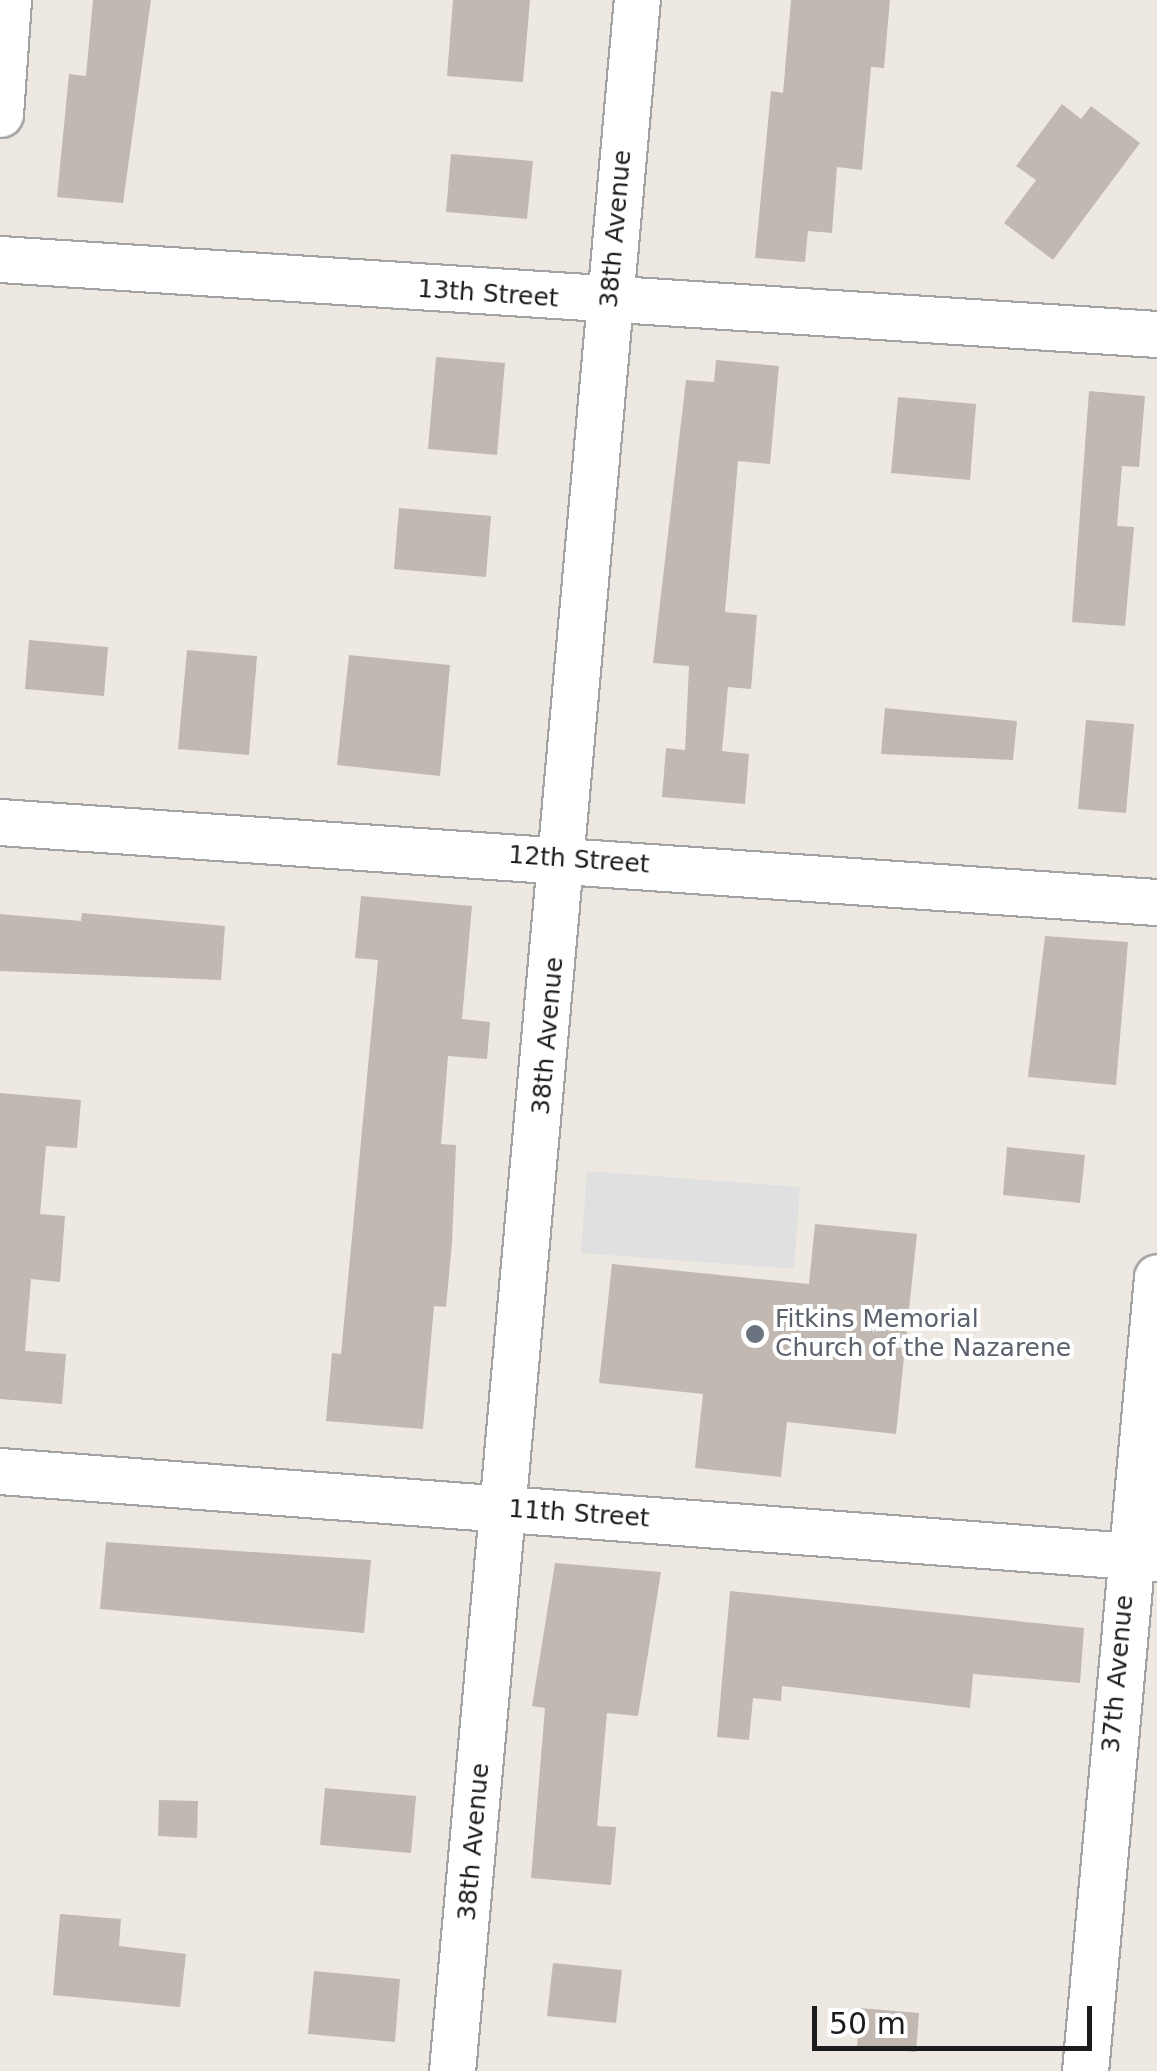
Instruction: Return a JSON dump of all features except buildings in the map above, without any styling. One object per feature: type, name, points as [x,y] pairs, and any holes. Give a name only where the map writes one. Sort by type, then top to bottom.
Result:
[{"type":"street","points":[[0,114],[8,0]]},
{"type":"street","name":"38th Avenue","points":[[452,2071],[565,859],[637,0]]},
{"type":"street","name":"13th Street","points":[[0,259],[609,302],[1157,334]]},
{"type":"street","name":"12th Street","points":[[0,822],[1157,902]]},
{"type":"street","name":"37th Avenue","points":[[1085,2071],[1142,1557],[1157,1277]]},
{"type":"street","name":"11th Street","points":[[0,1470],[1142,1557]]},
{"type":"shaded area","points":[[587,1171],[800,1187],[794,1269],[581,1253]]},
{"type":"place","name":"Fitkins Memorial Church of the Nazarene","points":[[755,1334]]}]
